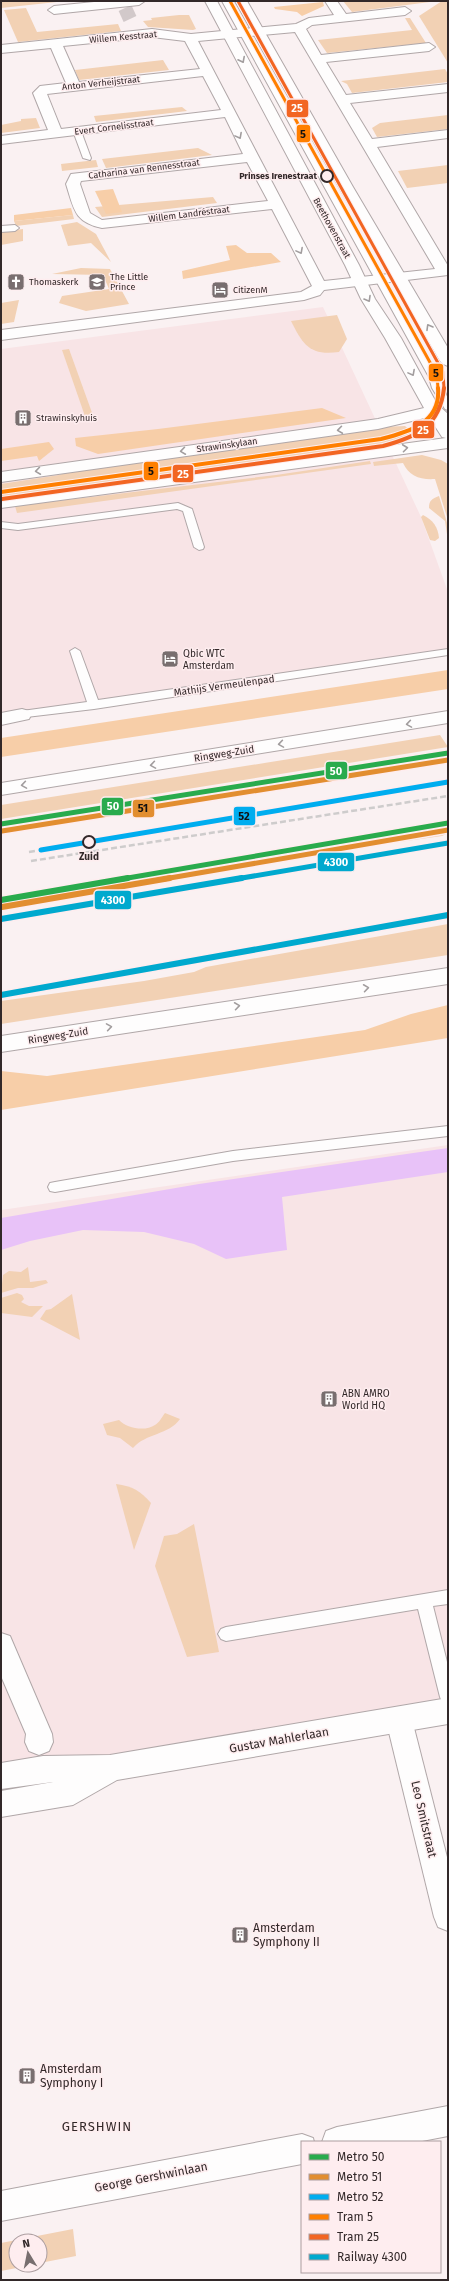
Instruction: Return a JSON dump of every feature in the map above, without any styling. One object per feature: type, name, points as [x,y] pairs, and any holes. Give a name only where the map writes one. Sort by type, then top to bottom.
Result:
[{"type":"main road","points":[[54,10],[123,5],[140,1]]},
{"type":"main road","name":"Beethovenstraat","points":[[211,1],[368,299],[440,409],[448,434]]},
{"type":"main road","points":[[241,1],[398,277],[448,361]]},
{"type":"main road","points":[[331,1],[342,18]]},
{"type":"main road","points":[[319,286],[398,277],[446,275],[299,28],[308,22],[405,11]]},
{"type":"main road","name":"Willem Kesstraat","points":[[1,49],[55,43],[135,30],[171,34],[190,38],[299,28]]},
{"type":"main road","points":[[190,38],[227,113],[319,286]]},
{"type":"main road","points":[[55,43],[74,86]]},
{"type":"main road","points":[[318,59],[429,47]]},
{"type":"main road","name":"Anton Verheijstraat","points":[[56,134],[40,93],[45,89],[207,72]]},
{"type":"main road","points":[[341,100],[448,88]]},
{"type":"main road","name":"Evert Cornelisstraat","points":[[1,140],[227,113]]},
{"type":"main road","points":[[368,144],[448,134]]},
{"type":"main road","name":"Catharina van Rennesstraat","points":[[102,224],[91,222],[85,218],[73,184],[76,177],[251,157]]},
{"type":"main road","name":"Willem Landréstraat","points":[[102,224],[276,204]]},
{"type":"main road","points":[[1,335],[304,296],[315,292],[319,286]]},
{"type":"main road","points":[[440,409],[448,421]]},
{"type":"main road","name":"Strawinskylaan","points":[[1,477],[378,424],[440,409]]},
{"type":"main road","points":[[1,503],[448,443]]},
{"type":"main road","points":[[84,465],[99,469],[104,473],[103,484],[92,491]]},
{"type":"main road","name":"Mathijs Vermeulenpad","points":[[1,719],[22,715]]},
{"type":"main road","name":"Ringweg-Zuid","points":[[1,789],[448,718]]},
{"type":"main road","name":"Ringweg-Zuid","points":[[1,1044],[448,976]]},
{"type":"main road","points":[[1,1645],[38,1734],[39,1742]]},
{"type":"main road","name":"Gustav Mahlerlaan","points":[[1,1776],[43,1768],[110,1768],[448,1712]]},
{"type":"main road","name":"Leo Smitstraat","points":[[399,1720],[448,1917]]},
{"type":"main road","name":"Gustav Mahlerlaan","points":[[1,1804],[73,1792],[110,1768]]},
{"type":"main road","points":[[342,2141],[448,2121]]},
{"type":"main road","name":"George Gershwinlaan","points":[[1,2206],[301,2149]]},
{"type":"lane","name":"Beethovenstraat","points":[[226,1],[434,377],[440,409]]},
{"type":"lane","points":[[77,131],[87,158]]},
{"type":"lane","points":[[1,229],[15,228]]},
{"type":"lane","points":[[437,388],[440,409]]},
{"type":"lane","points":[[1,525],[18,527],[178,506],[187,509],[199,547]]},
{"type":"lane","points":[[75,651],[94,705]]},
{"type":"lane","name":"Mathijs Vermeulenpad","points":[[22,715],[448,652]]},
{"type":"lane","points":[[55,1187],[233,1156],[448,1131]]},
{"type":"lane","points":[[226,1634],[448,1597]]},
{"type":"lane","points":[[424,1601],[448,1697]]},
{"type":"shaded area","points":[[1,1],[66,1],[1,8]]},
{"type":"shaded area","points":[[343,1],[430,1],[430,2],[352,12]]},
{"type":"shaded area","points":[[442,1],[448,1],[448,63],[419,16]]},
{"type":"shaded area","points":[[323,2],[324,6],[302,16],[297,12],[275,9],[274,7]]},
{"type":"shaded area","points":[[26,8],[37,32],[118,24],[121,31],[18,42],[4,10]]},
{"type":"shaded area","points":[[189,15],[196,29],[148,27],[143,21],[152,20],[151,18]]},
{"type":"shaded area","points":[[405,18],[410,18],[426,43],[327,53],[318,40],[412,30]]},
{"type":"shaded area","points":[[163,60],[169,70],[79,80],[75,70]]},
{"type":"shaded area","points":[[445,69],[448,74],[448,82],[352,93],[347,84],[341,81]]},
{"type":"shaded area","points":[[182,107],[187,111],[96,122],[94,116]]},
{"type":"shaded area","points":[[448,115],[448,129],[377,137],[372,128],[380,123]]},
{"type":"shaded area","points":[[36,118],[40,128],[1,133],[1,125],[21,121],[21,119]]},
{"type":"shaded area","points":[[198,148],[212,155],[106,168],[102,159]]},
{"type":"shaded area","points":[[96,160],[98,167],[62,171],[61,164]]},
{"type":"shaded area","points":[[448,165],[448,183],[407,188],[398,171]]},
{"type":"shaded area","points":[[113,189],[122,212],[106,214],[95,191]]},
{"type":"shaded area","points":[[213,197],[217,203],[102,217],[95,207]]},
{"type":"shaded area","points":[[71,208],[73,215],[14,221],[14,215]]},
{"type":"shaded area","points":[[73,215],[74,219],[16,226],[14,221]]},
{"type":"shaded area","points":[[77,222],[96,234],[111,262],[91,243],[68,246],[61,225]]},
{"type":"shaded area","points":[[23,229],[23,241],[1,245],[1,232]]},
{"type":"shaded area","points":[[236,245],[247,253],[271,253],[281,262],[183,279],[182,271],[230,260],[226,246]]},
{"type":"shaded area","points":[[81,268],[110,269],[129,304],[86,311],[59,303],[62,296],[109,289],[103,275],[52,274]]},
{"type":"shaded area","points":[[19,300],[14,322],[1,324],[1,303]]},
{"type":"shaded area","points":[[323,307],[421,517],[448,592],[448,651],[1,716],[1,349]]},
{"type":"shaded area","points":[[337,315],[347,339],[339,352],[321,352],[309,347],[299,337],[291,321]]},
{"type":"shaded area","points":[[69,349],[95,421],[87,422],[62,350]]},
{"type":"shaded area","points":[[322,408],[346,418],[98,454],[76,446],[75,438]]},
{"type":"shaded area","points":[[405,426],[414,434],[401,440],[371,448],[1,500],[1,484],[59,475],[78,469],[381,427]]},
{"type":"shaded area","points":[[49,442],[54,449],[39,461],[37,456],[1,461],[1,449]]},
{"type":"shaded area","points":[[422,455],[441,460],[448,464],[448,520],[435,479],[420,478],[412,474],[403,463],[374,466],[373,462]]},
{"type":"shaded area","points":[[370,461],[371,464],[17,513],[15,506],[276,475]]},
{"type":"shaded area","points":[[439,496],[448,526],[448,541],[445,521],[429,508],[431,500]]},
{"type":"shaded area","points":[[423,515],[430,519],[436,527],[439,538],[435,541],[430,540],[421,517]]},
{"type":"shaded area","points":[[448,670],[448,689],[1,757],[1,738]]},
{"type":"shaded area","points":[[440,735],[448,747],[1,819],[1,805]]},
{"type":"shaded area","points":[[448,828],[448,833],[442,836],[349,849],[1,910],[1,904]]},
{"type":"shaded area","points":[[448,924],[448,955],[1,1024],[1,1001],[144,981],[194,972],[206,967]]},
{"type":"shaded area","points":[[448,1005],[448,1038],[1,1110],[1,1071],[47,1076],[365,1030],[411,1014]]},
{"type":"shaded area","points":[[448,1145],[448,1707],[1,1786],[1,1210]]},
{"type":"shaded area","points":[[448,1148],[448,1172],[282,1197],[287,1250],[226,1259],[194,1244],[144,1232],[83,1230],[30,1241],[1,1250],[1,1218],[199,1184]]},
{"type":"shaded area","points":[[28,1267],[30,1282],[46,1280],[48,1283],[33,1288],[18,1288],[1,1293],[3,1275],[9,1271],[21,1272]]},
{"type":"shaded area","points":[[17,1293],[22,1295],[24,1299],[21,1302],[29,1306],[43,1306],[32,1317],[1,1313],[1,1298]]},
{"type":"shaded area","points":[[72,1294],[80,1340],[40,1319],[46,1310],[51,1309]]},
{"type":"shaded area","points":[[165,1413],[180,1419],[170,1428],[144,1439],[133,1448],[120,1438],[107,1435],[103,1424],[119,1420],[126,1425],[141,1429],[151,1427],[156,1424]]},
{"type":"shaded area","points":[[116,1484],[127,1486],[136,1490],[151,1503],[134,1550]]},
{"type":"shaded area","points":[[194,1524],[219,1652],[187,1657],[155,1566],[164,1536],[177,1534]]},
{"type":"shaded area","points":[[73,2229],[76,2256],[48,2261],[48,2234]]},
{"type":"shaded area","points":[[8,2242],[8,2270],[1,2271],[1,2243]]},
{"type":"tunnel","points":[[125,8],[130,19]]},
{"type":"railway","points":[[31,861],[448,796]]},
{"type":"railway","points":[[29,852],[41,850]]},
{"type":"metro line","name":"50","points":[[1,824],[448,753]]},
{"type":"metro line","name":"51","points":[[2,831],[448,760]]},
{"type":"metro line","name":"52","points":[[41,850],[448,782]]},
{"type":"metro line","name":"50","points":[[1,900],[448,823]]},
{"type":"metro line","name":"51","points":[[2,907],[448,830]]},
{"type":"tram line","name":"5","points":[[1,492],[381,439],[408,432],[427,421],[433,413],[437,403],[439,391],[437,375],[230,1]]},
{"type":"tram line","name":"25","points":[[2,499],[383,446],[410,437],[421,431],[430,424],[437,414],[442,403],[444,389],[443,372],[238,1]]},
{"type":"rail line","name":"4300","points":[[1,919],[448,843]]},
{"type":"rail line","name":"4300","points":[[1,995],[448,915]]},
{"type":"place","name":"Prinses Irenestraat","points":[[327,176]]},
{"type":"place","name":"Thomaskerk","points":[[16,282]]},
{"type":"place","name":"The Little Prince","points":[[97,282]]},
{"type":"place","name":"CitizenM","points":[[220,290]]},
{"type":"place","name":"Strawinskyhuis","points":[[23,418]]},
{"type":"place","name":"Qbic WTC Amsterdam","points":[[170,659]]},
{"type":"place","name":"Zuid","points":[[89,842]]},
{"type":"place","name":"ABN AMRO World HQ","points":[[329,1399]]},
{"type":"place","name":"Amsterdam Symphony II","points":[[240,1935]]},
{"type":"place","name":"Amsterdam Symphony I","points":[[27,2076]]},
{"type":"district","name":"GERSHWIN","points":[[97,2126]]}]
